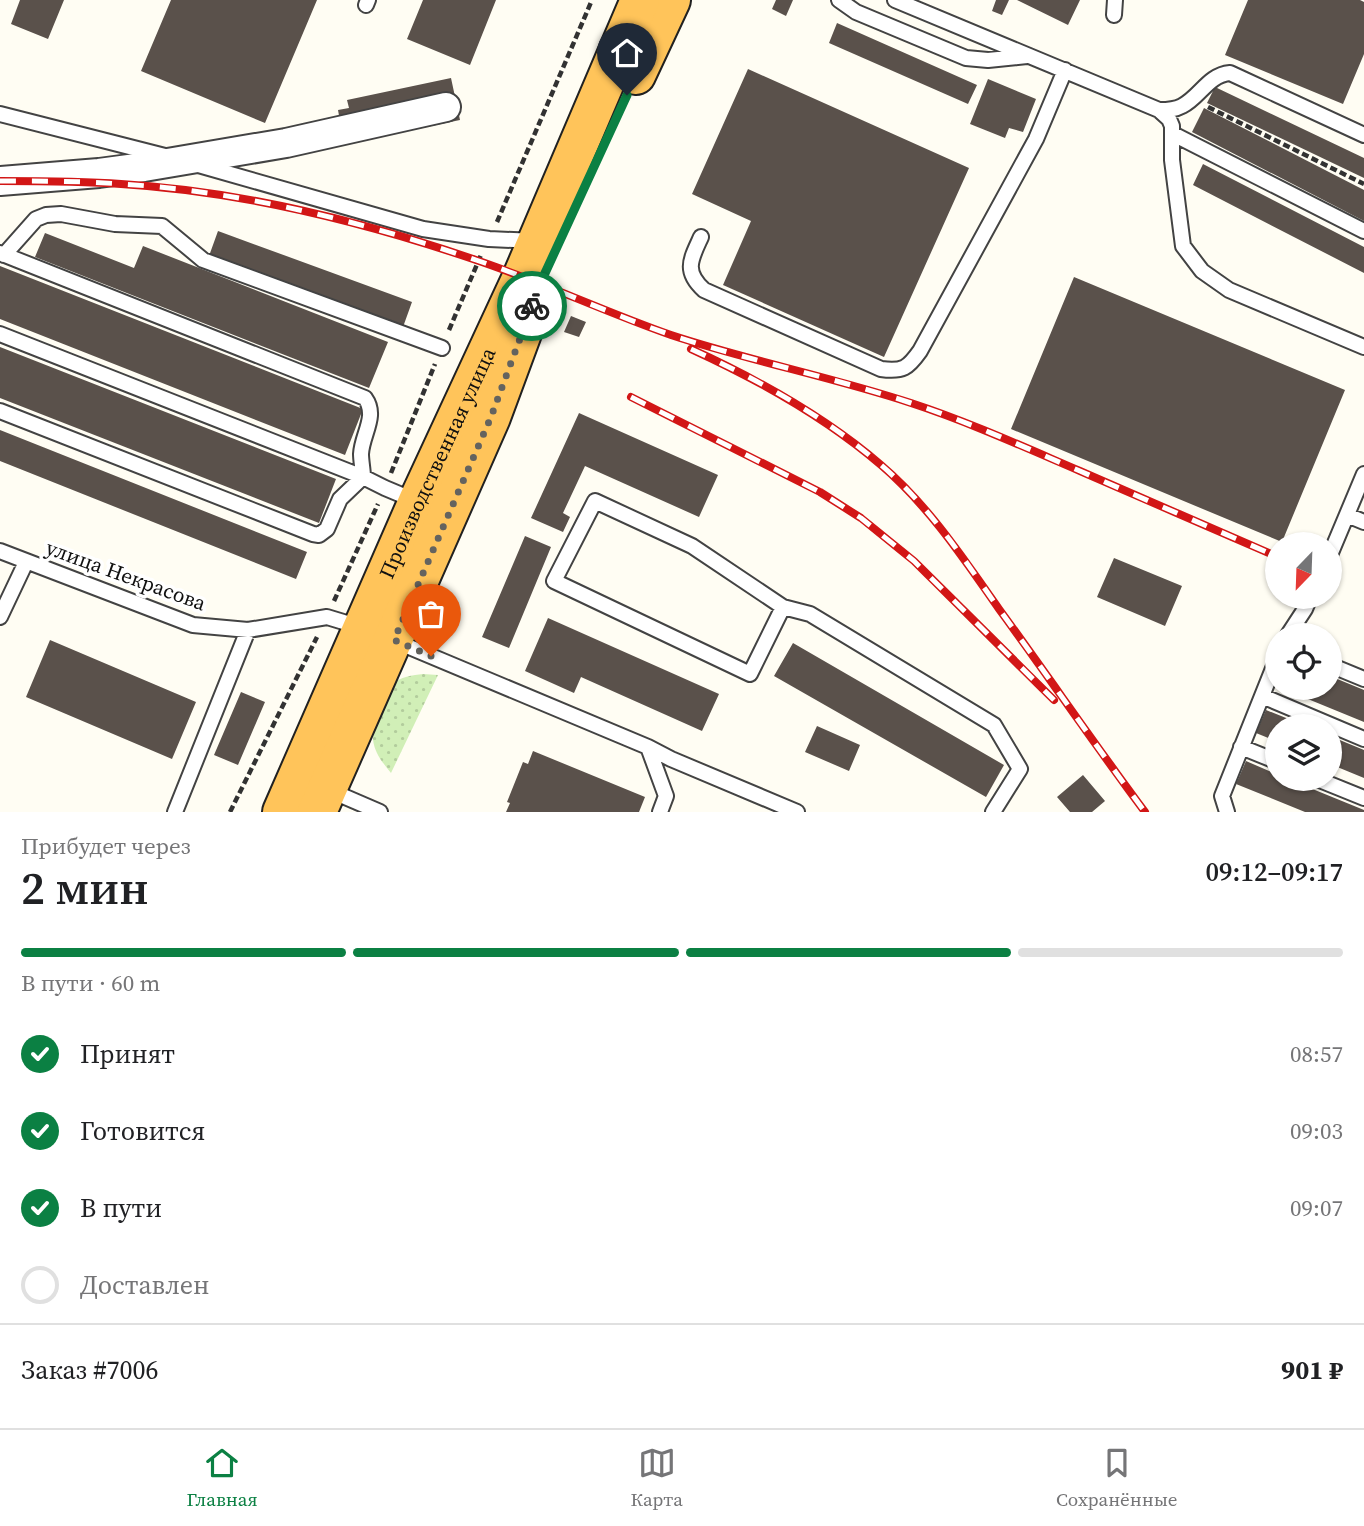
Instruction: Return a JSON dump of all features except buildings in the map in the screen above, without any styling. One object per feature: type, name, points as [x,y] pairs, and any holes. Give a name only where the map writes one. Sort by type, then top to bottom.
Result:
[{"type":"highway","name":"Производственная улица","points":[[322,800],[361,628],[401,495],[537,241],[640,0]]},
{"type":"highway","name":"Производственная улица","points":[[282,812],[361,628],[491,417],[540,284],[671,0]]},
{"type":"street","points":[[0,181],[99,173],[286,143],[446,107]]},
{"type":"lane","points":[[839,0],[856,12],[967,58],[988,60],[1029,56]]},
{"type":"lane","points":[[895,0],[1159,110],[1169,119],[1173,134],[1172,160],[1183,246],[1193,261],[1213,280],[1229,290],[1364,346]]},
{"type":"lane","points":[[701,237],[690,261],[695,282],[704,290],[881,369],[897,371],[911,365],[1036,139],[1065,70]]},
{"type":"lane","points":[[1159,110],[1185,105],[1214,78],[1230,73],[1364,135]]},
{"type":"lane","points":[[0,114],[181,160],[423,229],[489,239],[537,241]]},
{"type":"lane","points":[[1173,134],[1364,231]]},
{"type":"lane","points":[[363,477],[361,453],[371,418],[371,405],[365,398],[2,254],[36,219],[46,215],[61,214],[116,224],[162,226],[203,260],[442,348]]},
{"type":"lane","points":[[0,334],[363,477],[401,495]]},
{"type":"lane","points":[[0,411],[318,535],[327,529],[340,499],[363,477]]},
{"type":"lane","points":[[1340,532],[1364,474]]},
{"type":"lane","points":[[783,607],[750,674],[554,581],[595,501],[692,546],[783,607],[810,614],[994,725],[1020,769],[993,812]]},
{"type":"lane","points":[[1347,515],[1364,522]]},
{"type":"lane","name":"улица Некрасова","points":[[0,551],[192,625],[248,630],[361,628]]},
{"type":"lane","points":[[0,617],[26,562]]},
{"type":"lane","points":[[361,628],[797,812]]},
{"type":"lane","points":[[175,812],[248,630]]},
{"type":"lane","points":[[1342,670],[1364,679]]},
{"type":"lane","points":[[1227,812],[1222,796],[1265,688]]},
{"type":"lane","points":[[1262,696],[1364,738]]},
{"type":"lane","points":[[648,747],[666,796],[660,812]]},
{"type":"lane","points":[[1241,747],[1265,757]]},
{"type":"lane","points":[[1342,789],[1364,798]]},
{"type":"lane","points":[[322,800],[380,812]]},
{"type":"path","points":[[230,812],[361,628],[442,348],[592,0]]},
{"type":"path","points":[[1193,99],[1364,184]]},
{"type":"green space","points":[[423,674],[438,675],[391,773],[374,745],[373,736],[377,721],[392,684],[403,678]]},
{"type":"railway","points":[[0,181],[106,183],[211,193],[301,210],[390,233],[501,269],[671,335],[933,410],[1265,551]]},
{"type":"railway","points":[[691,349],[766,386],[814,415],[881,465],[914,497],[959,552],[1145,812]]},
{"type":"railway","points":[[631,397],[820,492],[861,518],[914,561],[1054,700]]},
{"type":"way so far","points":[[431,656],[394,640],[491,417],[532,306]]},
{"type":"route","points":[[532,306],[627,95]]}]
